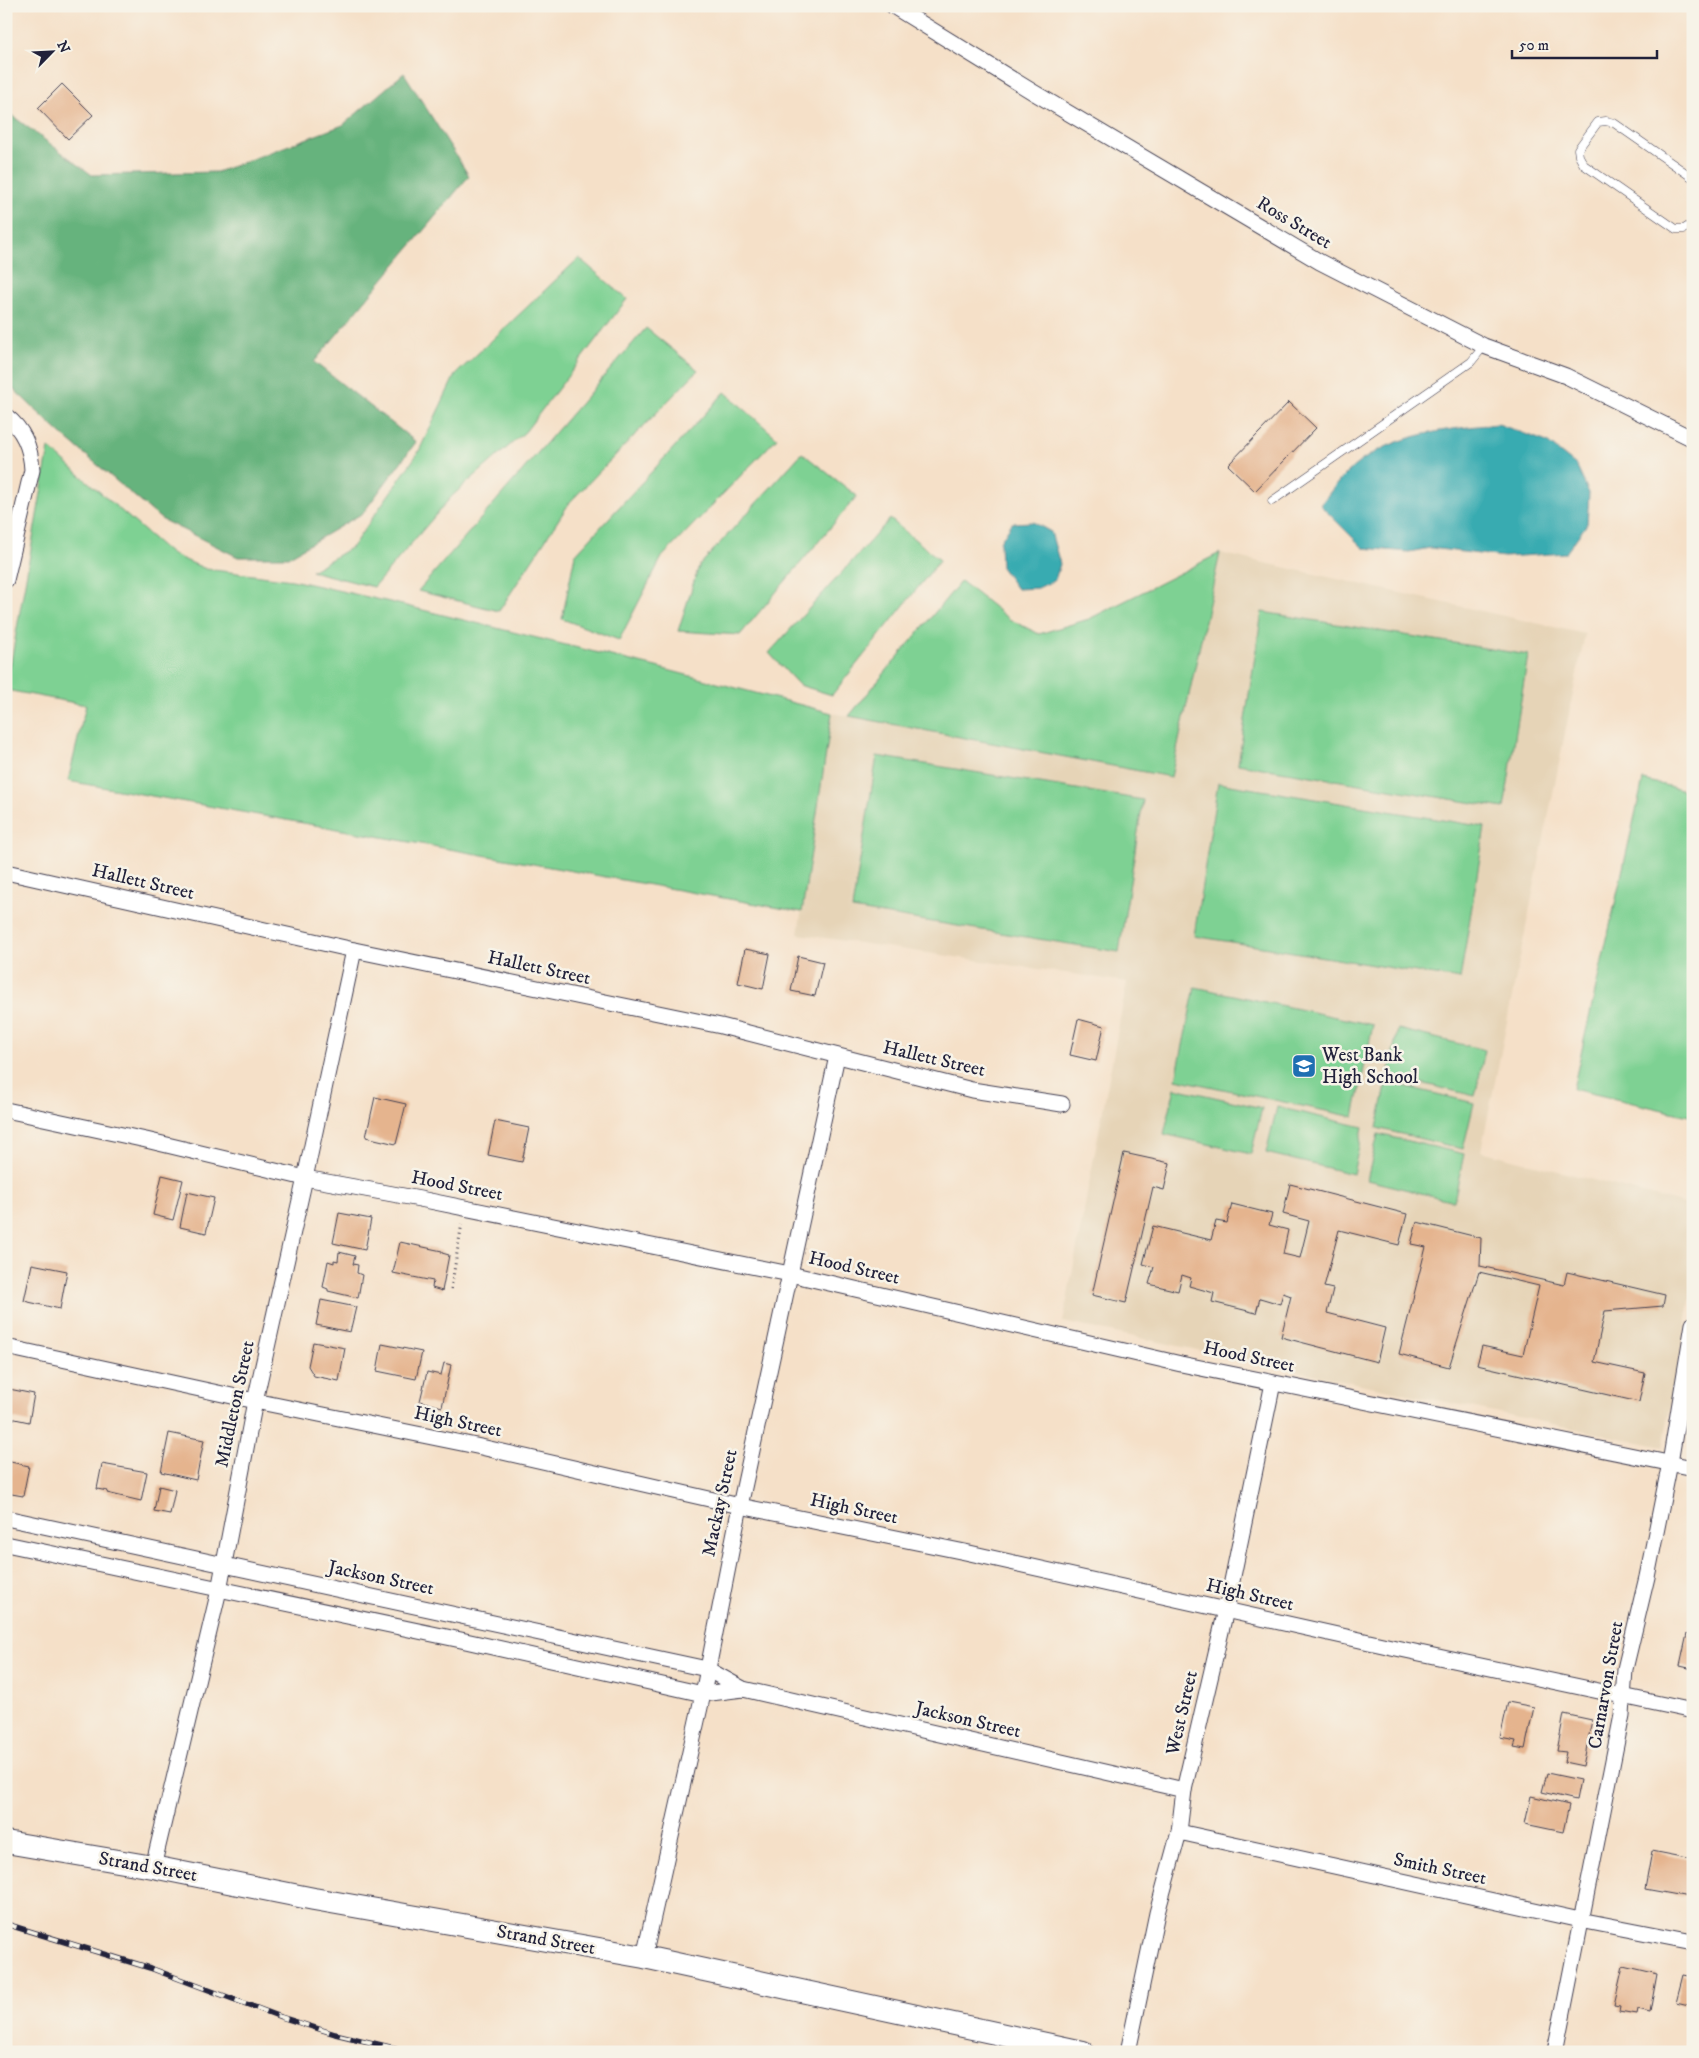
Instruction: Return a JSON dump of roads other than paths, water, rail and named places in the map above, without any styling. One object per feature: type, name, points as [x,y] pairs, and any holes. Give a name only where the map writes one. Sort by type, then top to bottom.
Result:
[{"type":"street","name":"Ross Street","points":[[894,6],[1033,92],[1320,262],[1484,346],[1566,376],[1693,439]]},
{"type":"street","points":[[6,416],[22,433],[29,447],[32,454],[32,470],[6,580]]},
{"type":"street","name":"Hallett Street","points":[[6,872],[354,950],[721,1026],[972,1090],[1062,1104]]},
{"type":"street","name":"Middleton Street","points":[[153,1867],[224,1564],[255,1401],[354,950]]},
{"type":"street","name":"Mackay Street","points":[[644,1957],[703,1694],[740,1506],[837,1056]]},
{"type":"street","name":"Hood Street","points":[[6,1110],[146,1140],[305,1178],[465,1208],[790,1274],[1181,1364],[1693,1468]]},
{"type":"street","name":"Carnarvon Street","points":[[1555,2052],[1622,1715],[1622,1696],[1626,1669],[1670,1463],[1693,1324]]},
{"type":"street","name":"High Street","points":[[6,1347],[480,1447],[740,1506],[964,1552],[1693,1711]]},
{"type":"street","name":"West Street","points":[[1128,2052],[1157,1913],[1179,1832],[1184,1790],[1226,1610],[1273,1382]]},
{"type":"street","name":"Jackson Street","points":[[6,1518],[707,1669],[743,1689],[1184,1790]]},
{"type":"street","name":"Jackson Street","points":[[6,1544],[461,1640],[703,1694],[743,1689]]},
{"type":"street","name":"Smith Street","points":[[1179,1832],[1580,1920],[1693,1942]]},
{"type":"street","name":"Strand Street","points":[[6,1842],[153,1867],[314,1899],[562,1944],[644,1957],[1083,2052]]},
{"type":"lane","points":[[1693,178],[1614,123],[1598,122],[1578,149],[1579,156],[1584,165],[1676,229],[1684,229],[1693,223]]},
{"type":"lane","points":[[1272,501],[1471,362],[1484,346]]},
{"type":"water","points":[[1498,424],[1547,442],[1576,465],[1589,493],[1587,524],[1566,553],[1504,557],[1430,548],[1409,552],[1363,548],[1320,505],[1347,473],[1363,460],[1380,450],[1398,442],[1438,431]]},
{"type":"water","points":[[1033,522],[1051,532],[1060,564],[1055,580],[1038,588],[1017,589],[1001,567],[1000,542],[1012,523]]},
{"type":"railway","points":[[6,1924],[150,1968],[281,2017],[335,2034],[411,2052]]},
{"type":"place","name":"West Bank High School","points":[[1304,1066]]}]
